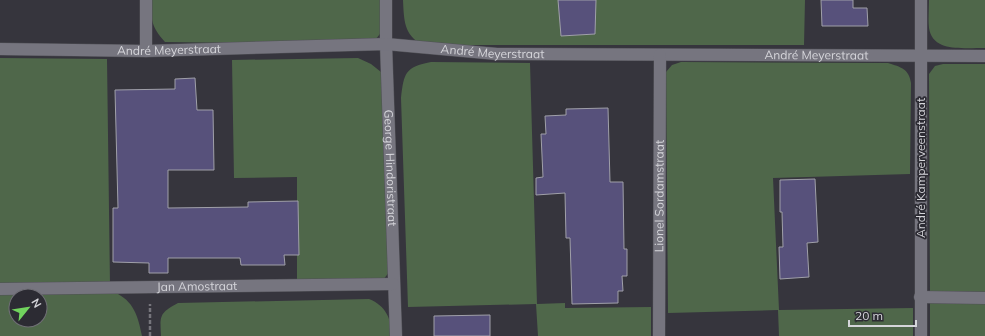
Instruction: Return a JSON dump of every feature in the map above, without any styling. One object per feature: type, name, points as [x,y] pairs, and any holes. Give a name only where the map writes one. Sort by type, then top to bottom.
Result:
[{"type":"street","points":[[146,0],[146,51]]},
{"type":"street","name":"George Hindoristraat","points":[[386,0],[393,284],[396,336]]},
{"type":"street","name":"André Kamperveenstraat","points":[[920,336],[921,0]]},
{"type":"street","name":"André Meyerstraat","points":[[0,50],[146,51],[386,44],[497,54],[985,56]]},
{"type":"street","name":"Lionel Sordamstraat","points":[[659,336],[660,55]]},
{"type":"street","name":"Jan Amostraat","points":[[0,290],[393,284]]},
{"type":"street","points":[[920,297],[985,298]]},
{"type":"path","points":[[150,287],[150,336]]},
{"type":"green space","points":[[151,0],[384,0],[383,30],[376,39],[364,45],[165,42],[154,27],[151,13]]},
{"type":"green space","points":[[403,0],[805,0],[804,45],[422,45],[416,41],[408,31],[405,21]]},
{"type":"green space","points":[[929,0],[985,0],[985,48],[951,47],[937,42],[932,36],[929,28]]},
{"type":"green space","points":[[0,58],[107,59],[110,285],[0,285]]},
{"type":"green space","points":[[358,58],[371,64],[381,72],[390,271],[383,280],[297,285],[297,177],[234,178],[232,60]]},
{"type":"green space","points":[[431,62],[530,63],[537,304],[565,303],[565,308],[651,307],[651,336],[538,336],[536,304],[408,307],[401,98],[403,83],[407,72],[416,66]]},
{"type":"green space","points":[[681,62],[888,63],[904,69],[910,78],[911,83],[910,174],[773,178],[779,310],[913,308],[913,336],[779,336],[778,310],[668,313],[666,72],[672,65]]},
{"type":"green space","points":[[943,64],[985,64],[985,292],[930,291],[929,74],[935,66]]},
{"type":"green space","points":[[0,292],[8,292],[8,328],[48,328],[48,292],[114,292],[131,305],[137,316],[142,336],[0,336]]},
{"type":"green space","points":[[369,299],[380,305],[386,313],[389,318],[392,336],[161,336],[162,316],[167,310],[178,303]]},
{"type":"green space","points":[[930,303],[985,303],[985,336],[930,336]]},
{"type":"building","points":[[558,0],[596,0],[595,34],[561,36]]},
{"type":"building","points":[[821,0],[853,0],[853,8],[867,8],[868,26],[822,26]]},
{"type":"building","points":[[195,78],[197,110],[213,110],[214,170],[168,170],[168,208],[248,207],[248,202],[298,201],[299,255],[284,255],[285,265],[241,265],[240,258],[168,258],[168,273],[149,273],[149,263],[113,262],[113,208],[118,208],[115,90],[175,89],[175,79]]},
{"type":"building","points":[[608,108],[610,182],[623,182],[624,249],[627,249],[627,276],[622,276],[623,291],[618,291],[618,303],[572,304],[570,238],[566,238],[565,193],[536,195],[536,178],[543,177],[541,134],[546,134],[545,116],[566,115],[566,109]]},
{"type":"building","points":[[815,179],[818,242],[807,243],[809,277],[780,279],[779,247],[783,247],[782,212],[780,212],[780,180]]},
{"type":"building","points":[[490,315],[490,336],[434,336],[434,316]]}]
